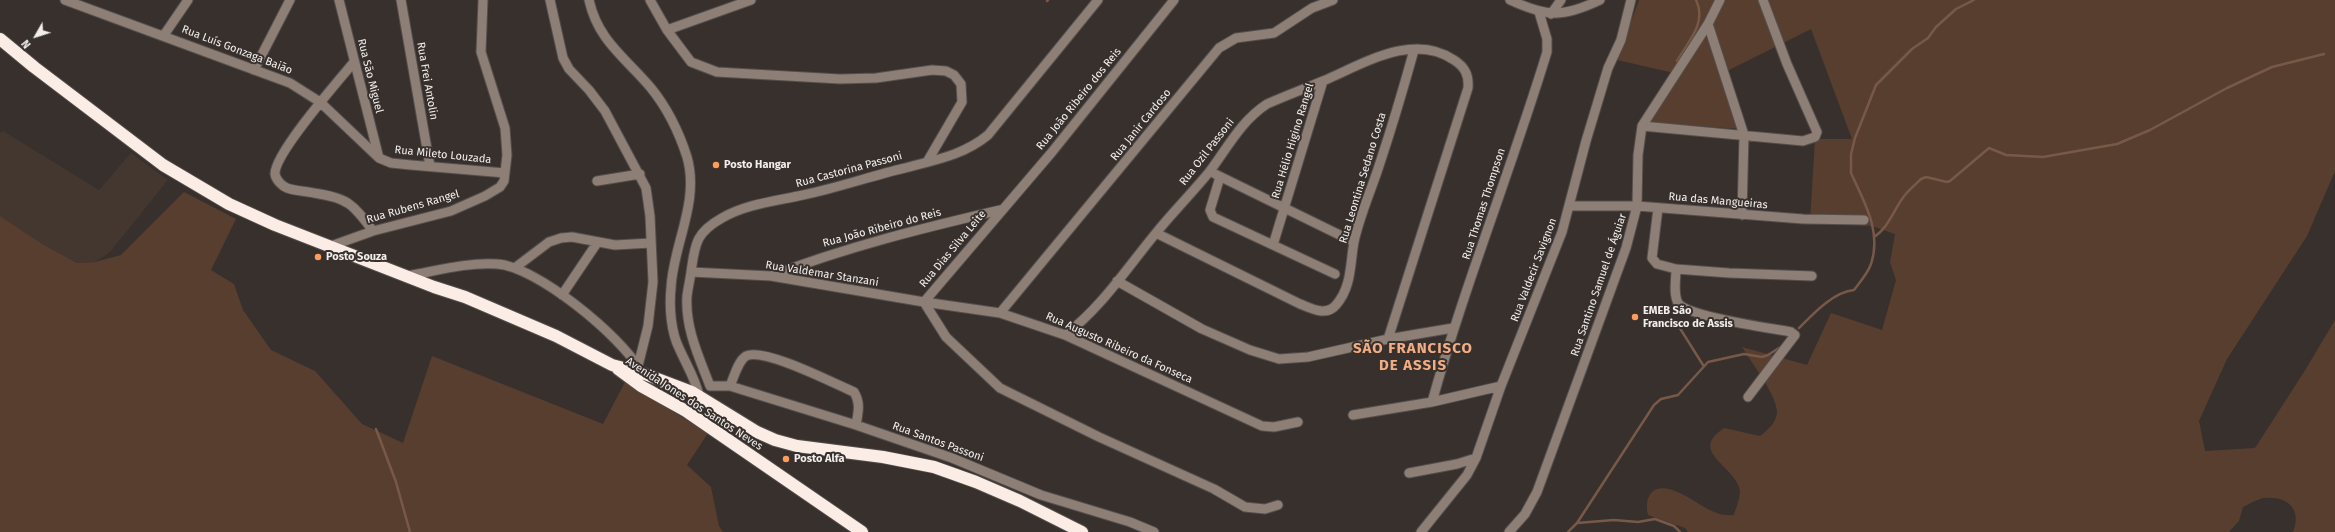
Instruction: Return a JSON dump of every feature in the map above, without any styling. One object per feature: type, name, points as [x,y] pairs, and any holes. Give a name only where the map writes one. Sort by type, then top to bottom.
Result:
[{"type":"highway","points":[[0,39],[163,166],[229,204],[406,276],[465,297],[542,330],[612,365],[640,369],[678,385],[703,397],[757,432],[775,440],[797,446],[883,457],[934,467],[1008,495],[1082,532]]},
{"type":"highway","name":"Avenida Jones dos Santos Neves","points":[[612,365],[641,386],[686,411],[862,532]]},
{"type":"highway","points":[[665,400],[670,389],[678,385]]},
{"type":"street","name":"Rua Luís Gonzaga Baião","points":[[66,0],[164,35],[290,83],[320,102],[379,158]]},
{"type":"street","points":[[164,35],[188,0]]},
{"type":"street","points":[[254,70],[290,0]]},
{"type":"street","name":"Rua São Miguel","points":[[339,0],[379,158]]},
{"type":"street","name":"Rua Frei Antolin","points":[[402,0],[430,166]]},
{"type":"street","points":[[483,0],[481,52],[505,128],[507,155],[505,173]]},
{"type":"street","points":[[550,0],[563,58],[569,69],[589,90],[605,112],[640,174],[646,188],[650,216],[653,282],[651,308],[640,369]]},
{"type":"street","points":[[589,0],[600,31],[614,50],[650,88],[663,105],[679,131],[687,160],[690,187],[688,212],[673,267],[670,289],[672,321],[678,347],[703,397]]},
{"type":"street","points":[[650,0],[667,30],[691,62],[717,72],[840,79],[876,78],[932,70],[946,71],[954,75],[961,84],[962,102],[927,162]]},
{"type":"street","points":[[667,30],[751,0]]},
{"type":"street","name":"Rua Castorina Passoni","points":[[710,386],[692,337],[688,314],[687,295],[693,250],[696,241],[722,218],[749,207],[805,195],[965,152],[988,135],[1098,0]]},
{"type":"street","name":"Rua João Ribeiro dos Reis","points":[[1000,210],[1052,152],[1174,0]]},
{"type":"street","name":"Rua Janir Cardoso","points":[[1000,313],[1219,48],[1236,38],[1274,33],[1312,8],[1333,0]]},
{"type":"street","points":[[1510,0],[1539,12],[1551,14],[1565,13],[1600,0]]},
{"type":"street","points":[[1551,14],[1561,0]]},
{"type":"street","name":"Rua Valdecir Savignon","points":[[1421,532],[1467,475],[1476,458],[1501,386],[1551,262],[1570,206],[1586,141],[1608,68],[1621,40],[1631,0]]},
{"type":"street","name":"Rua Santino Samuel de Águiar","points":[[1510,532],[1525,514],[1537,492],[1622,260],[1637,206],[1638,155],[1642,126],[1708,24],[1720,0]]},
{"type":"street","points":[[1642,126],[1810,140],[1816,138],[1817,132],[1787,64],[1763,0]]},
{"type":"street","name":"Rua Thomas Thompson","points":[[1432,402],[1453,328],[1477,265],[1547,52],[1547,40],[1539,12]]},
{"type":"street","points":[[1708,24],[1744,135],[1742,215]]},
{"type":"street","name":"Rua Ozil Passoni","points":[[1065,335],[1082,320],[1118,281],[1156,233],[1209,171],[1252,114],[1267,104],[1323,81],[1377,56],[1397,50],[1435,50],[1446,54],[1459,63],[1469,78],[1468,88],[1388,339]]},
{"type":"street","name":"Rua Leontina Sedano Costa","points":[[1156,233],[1300,304],[1325,311],[1336,305],[1344,292],[1352,265],[1354,242],[1388,140],[1414,50]]},
{"type":"street","points":[[354,62],[320,102],[287,149],[277,167],[275,174],[277,180],[288,188],[341,198],[352,205],[372,231]]},
{"type":"street","name":"Rua Hélio Higino Rangel","points":[[1273,245],[1323,81]]},
{"type":"street","name":"Rua Mileto Louzada","points":[[379,158],[392,163],[505,173]]},
{"type":"street","points":[[1209,171],[1354,242]]},
{"type":"street","name":"Rua Rubens Rangel","points":[[331,246],[372,231],[451,210],[485,196],[500,186],[504,181],[505,173]]},
{"type":"street","points":[[597,181],[640,174]]},
{"type":"street","points":[[1220,176],[1210,210],[1212,217],[1335,274]]},
{"type":"street","name":"Rua das Mangueiras","points":[[1570,206],[1637,206],[1803,220],[1864,220]]},
{"type":"street","points":[[1658,208],[1652,258],[1657,264],[1676,269],[1729,273],[1812,276]]},
{"type":"street","name":"Rua João Ribeiro do Reis","points":[[771,276],[832,254],[921,228],[1000,210]]},
{"type":"street","name":"Rua Dias Silva Leite","points":[[924,302],[1000,210]]},
{"type":"street","points":[[516,267],[549,242],[561,238],[572,237],[597,243],[615,245],[651,243]]},
{"type":"street","points":[[562,295],[597,243]]},
{"type":"street","points":[[406,276],[474,264],[498,264],[516,267],[562,295],[612,336],[640,369]]},
{"type":"street","points":[[1676,269],[1677,300],[1688,311],[1791,332],[1795,337],[1748,397]]},
{"type":"street","name":"Rua Valdemar Stanzani","points":[[691,272],[771,276],[924,302]]},
{"type":"street","points":[[1118,281],[1202,329],[1250,350],[1279,359],[1308,358],[1388,339],[1453,328]]},
{"type":"street","points":[[924,302],[946,337],[1000,388],[1099,437],[1214,489],[1245,507],[1265,509],[1278,505]]},
{"type":"street","name":"Rua Augusto Ribeiro da Fonseca","points":[[924,302],[1000,313],[1065,335],[1262,426],[1274,427],[1298,422]]},
{"type":"street","points":[[730,386],[741,362],[746,357],[751,355],[775,357],[854,392],[858,398],[859,406],[856,425]]},
{"type":"street","points":[[703,397],[710,386]]},
{"type":"street","name":"Rua Santos Passoni","points":[[710,386],[730,386],[856,425],[952,458],[1041,495],[1130,522],[1154,532]]},
{"type":"street","points":[[1353,415],[1432,402],[1501,386]]},
{"type":"street","points":[[1409,473],[1457,464],[1476,458]]},
{"type":"shaded area","points":[[1639,0],[2335,0],[2335,171],[2307,236],[2227,359],[2199,421],[2205,451],[2255,448],[2304,372],[2335,320],[2335,532],[2293,532],[2296,517],[2294,511],[2286,502],[2273,498],[2264,498],[2243,507],[2239,521],[2229,532],[1688,532],[1685,528],[1648,515],[1647,503],[1651,493],[1659,488],[1665,488],[1680,493],[1710,510],[1726,515],[1734,515],[1739,497],[1739,487],[1735,479],[1715,458],[1711,451],[1710,444],[1714,436],[1724,428],[1760,436],[1774,422],[1777,415],[1775,403],[1768,387],[1742,347],[1807,365],[1831,313],[1882,330],[1896,280],[1890,262],[1895,234],[1872,226],[1810,222],[1815,139],[1852,139],[1811,29],[1723,73],[1742,129],[1648,123],[1674,73],[1617,60]]},
{"type":"shaded area","points":[[3,131],[99,190],[131,153],[168,180],[110,252],[95,262],[77,263],[44,245],[0,216],[0,133]]},
{"type":"shaded area","points":[[184,192],[236,219],[211,270],[234,284],[243,310],[271,350],[315,371],[362,424],[403,443],[432,356],[603,424],[625,382],[708,433],[687,465],[711,487],[719,526],[723,532],[0,532],[0,216],[44,245],[77,263],[95,262],[121,255]]},
{"type":"waterway","points":[[1677,61],[1691,39],[1698,24],[1699,8],[1696,0]]},
{"type":"waterway","points":[[1799,328],[1817,310],[1831,299],[1854,290],[1866,274],[1871,264],[1874,252],[1873,228],[1866,206],[1851,173],[1851,154],[1855,138],[1876,85],[1912,49],[1928,38],[1936,27],[1956,9],[1974,0]]},
{"type":"waterway","points":[[1874,237],[1887,224],[1904,196],[1921,179],[1926,177],[1947,182],[1950,181],[1989,148],[2006,155],[2043,157],[2117,144],[2150,130],[2227,88],[2272,67],[2324,54]]},
{"type":"waterway","points":[[1676,322],[1703,365]]},
{"type":"waterway","points":[[1568,532],[1577,523],[1654,405],[1661,399],[1678,395],[1708,362],[1744,354],[1762,357],[1782,346]]},
{"type":"waterway","points":[[376,429],[396,482],[410,532]]},
{"type":"waterway","points":[[1577,523],[1614,520],[1638,522],[1655,519],[1674,526],[1680,532]]},
{"type":"place","name":"Posto Hangar","points":[[716,165]]},
{"type":"place","name":"Posto Souza","points":[[318,257]]},
{"type":"place","name":"EMEB São Francisco de Assis","points":[[1635,317]]},
{"type":"place","name":"Posto Alfa","points":[[786,459]]},
{"type":"district","name":"SÃO FRANCISCO DE ASSIS","points":[[1413,358]]}]
